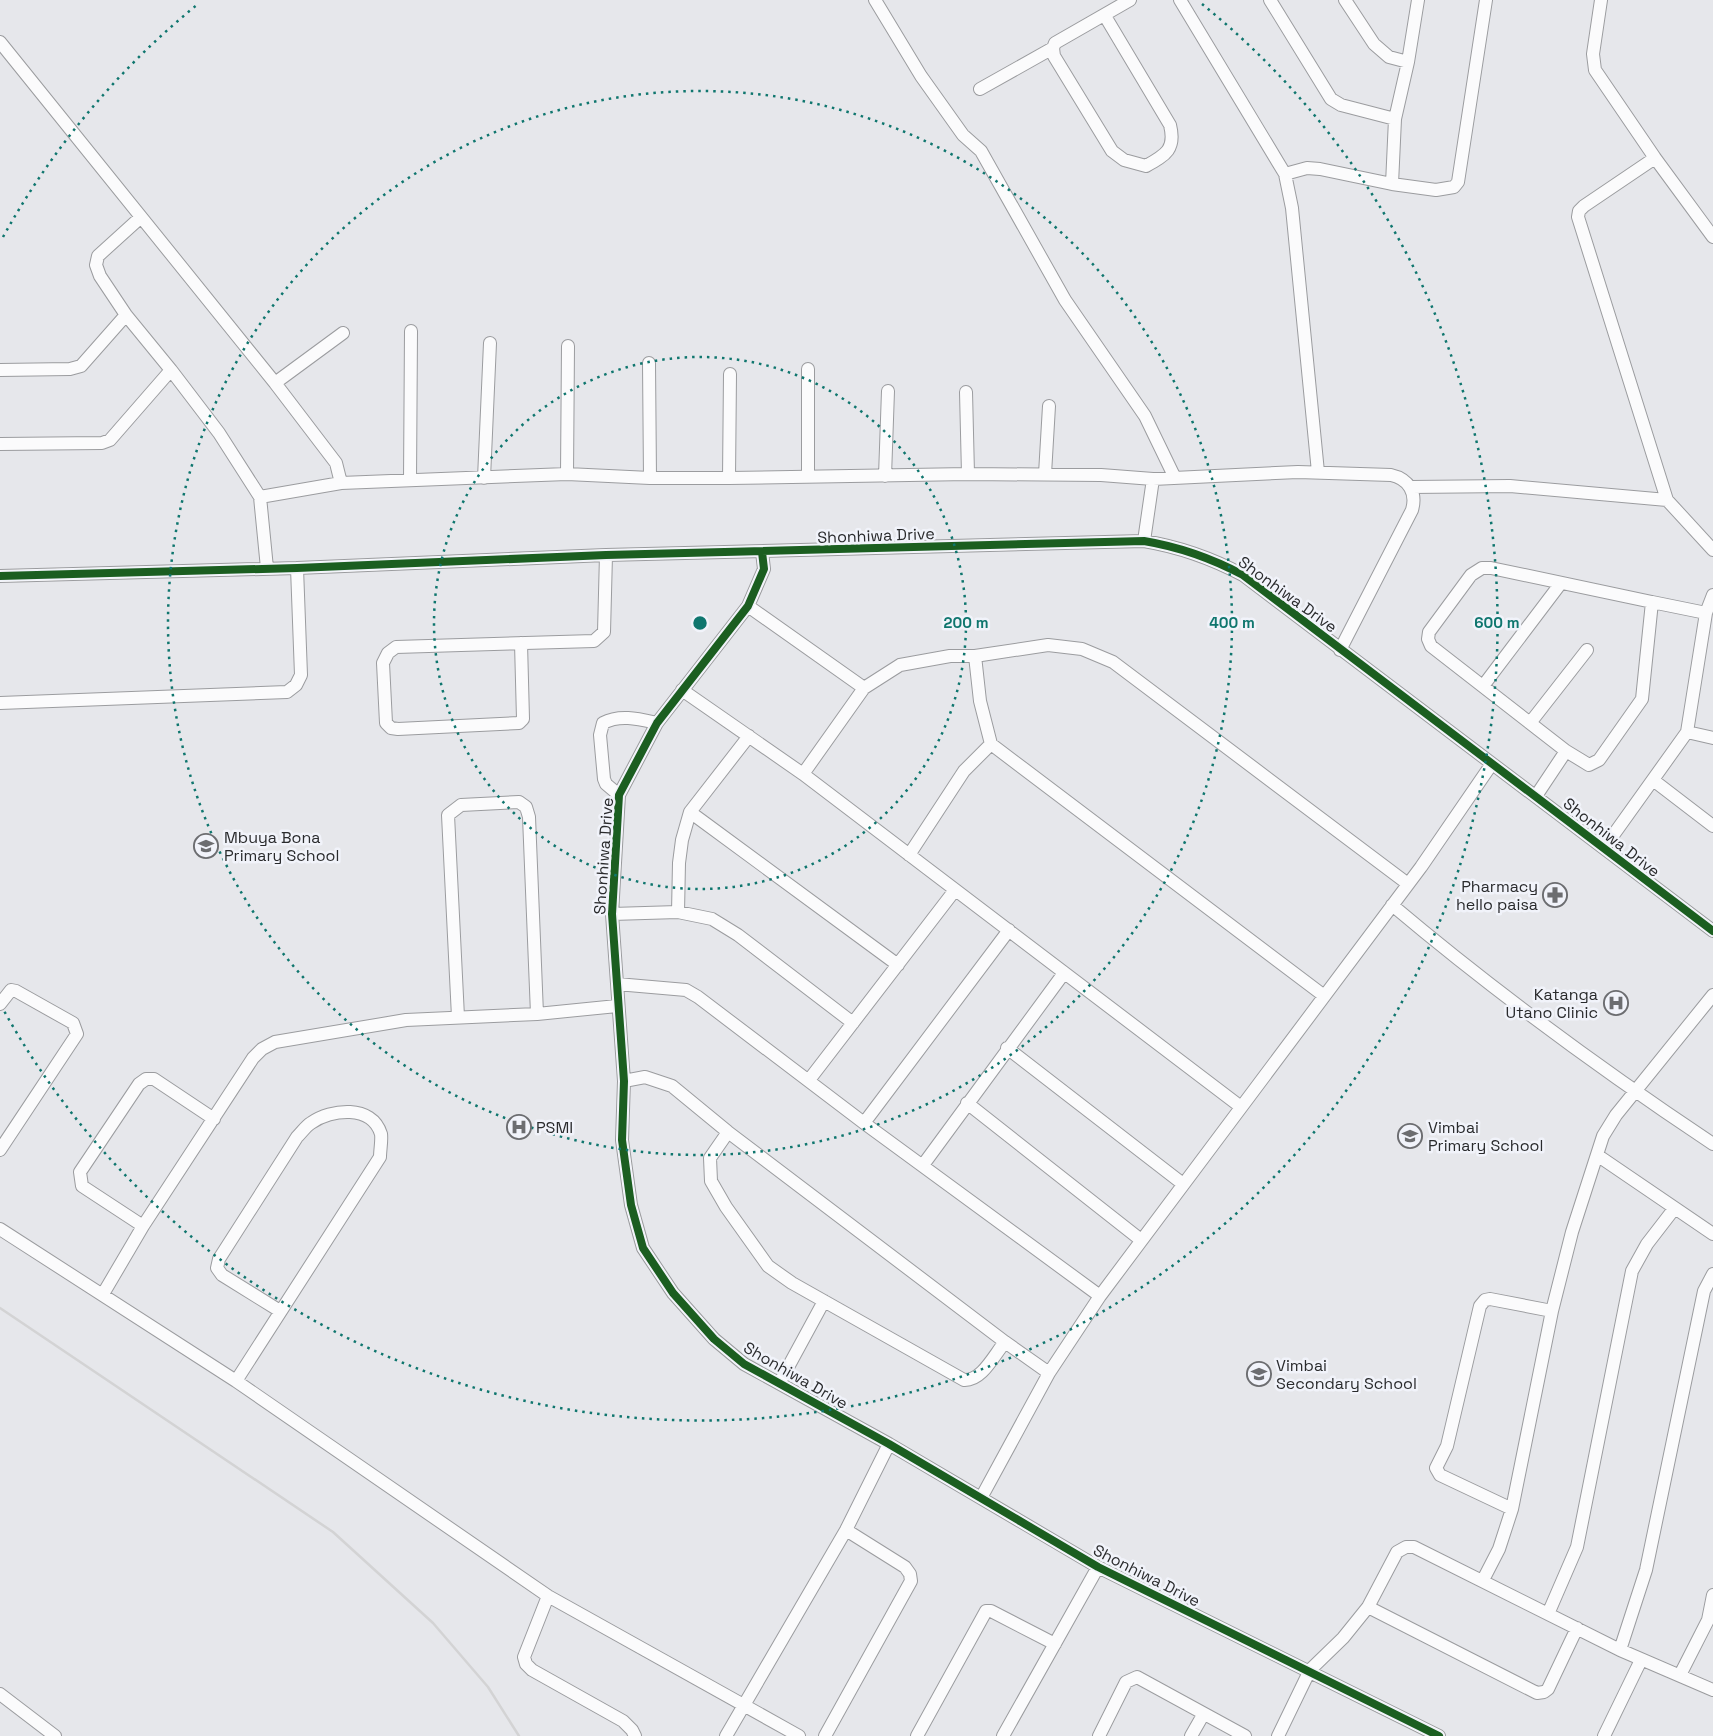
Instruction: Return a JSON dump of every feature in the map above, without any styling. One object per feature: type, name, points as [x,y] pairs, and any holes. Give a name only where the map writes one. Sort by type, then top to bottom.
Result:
[{"type":"street","points":[[875,0],[921,76],[963,135],[981,151],[1064,300],[1145,416],[1175,478]]},
{"type":"street","points":[[980,89],[1130,0]]},
{"type":"street","points":[[1180,0],[1285,174],[1292,208],[1318,472]]},
{"type":"street","points":[[1270,0],[1331,99],[1341,105],[1395,119]]},
{"type":"street","points":[[1345,0],[1374,44],[1389,57],[1408,62]]},
{"type":"street","points":[[1392,184],[1395,119],[1408,62],[1418,0]]},
{"type":"street","points":[[1285,174],[1307,168],[1436,190],[1454,187],[1458,182],[1486,0]]},
{"type":"street","points":[[1601,0],[1593,54],[1594,66],[1655,158],[1713,237]]},
{"type":"street","points":[[1052,48],[1054,56],[1112,150],[1124,160],[1146,166],[1163,157],[1173,138],[1170,125],[1105,16]]},
{"type":"street","points":[[0,42],[275,383],[336,463],[341,483]]},
{"type":"street","points":[[1655,158],[1584,206],[1579,211],[1578,217],[1667,500],[1713,550]]},
{"type":"street","points":[[141,217],[98,256],[96,265],[100,276],[126,315],[172,370],[218,433],[260,497],[267,568]]},
{"type":"street","points":[[0,370],[70,369],[81,366],[126,315]]},
{"type":"street","points":[[410,480],[411,330]]},
{"type":"street","points":[[275,383],[344,333]]},
{"type":"street","points":[[484,478],[490,343]]},
{"type":"street","points":[[567,474],[568,346]]},
{"type":"street","points":[[649,363],[650,478]]},
{"type":"street","points":[[808,369],[808,477]]},
{"type":"street","points":[[0,444],[102,443],[110,440],[172,370]]},
{"type":"street","points":[[729,478],[730,374]]},
{"type":"street","points":[[885,476],[888,391]]},
{"type":"street","points":[[966,392],[968,474]]},
{"type":"street","points":[[1045,474],[1049,406]]},
{"type":"street","points":[[260,497],[341,483],[567,474],[650,478],[1045,474],[1153,479],[1318,472],[1391,476],[1406,481],[1414,495],[1412,510],[1340,650]]},
{"type":"street","points":[[1144,541],[1153,479]]},
{"type":"street","points":[[1411,487],[1510,486],[1667,500]]},
{"type":"street","name":"Shonhiwa Drive","points":[[1439,1736],[1310,1670],[1098,1567],[889,1444],[780,1382],[744,1364],[714,1339],[673,1292],[643,1248],[631,1205],[622,1140],[624,1081],[617,1006],[612,914],[619,795],[657,723],[748,606],[764,569],[762,552],[1144,541],[1194,552],[1243,575],[1491,765],[1536,796],[1713,931]]},
{"type":"street","points":[[0,576],[297,568],[606,555],[762,552]]},
{"type":"street","points":[[521,643],[524,719],[519,723],[391,728],[386,723],[383,663],[388,653],[396,647],[521,643],[594,641],[601,637],[604,632],[606,555]]},
{"type":"street","points":[[1652,602],[1642,699],[1594,764],[1589,765],[1530,723],[1431,646],[1428,639],[1430,632],[1471,575],[1478,569],[1487,567],[1706,613]]},
{"type":"street","points":[[0,703],[287,692],[296,685],[301,675],[297,568]]},
{"type":"street","points":[[1483,686],[1561,583]]},
{"type":"street","points":[[1604,848],[1687,732],[1706,613],[1713,595]]},
{"type":"street","points":[[748,606],[864,688]]},
{"type":"street","points":[[803,774],[864,688],[900,665],[950,656],[975,656],[1048,645],[1082,650],[1113,662],[1408,884]]},
{"type":"street","points":[[1530,723],[1587,650]]},
{"type":"street","points":[[975,656],[980,701],[991,744],[1324,995]]},
{"type":"street","points":[[682,690],[803,774],[1241,1107]]},
{"type":"street","points":[[619,795],[606,784],[604,779],[600,735],[603,723],[610,719],[630,718],[657,723]]},
{"type":"street","points":[[1687,732],[1713,738]]},
{"type":"street","points":[[678,912],[679,863],[690,812],[749,736]]},
{"type":"street","points":[[909,855],[964,771],[991,744]]},
{"type":"street","points":[[1536,796],[1566,750]]},
{"type":"street","points":[[981,1498],[1049,1373],[1100,1296],[1408,884],[1491,765]]},
{"type":"street","points":[[1653,780],[1713,826]]},
{"type":"street","points":[[458,1017],[448,815],[453,808],[461,804],[519,802],[526,807],[529,817],[537,1014]]},
{"type":"street","points":[[690,812],[898,965]]},
{"type":"street","points":[[809,1080],[955,890]]},
{"type":"street","points":[[1392,905],[1438,945],[1636,1093],[1713,1144]]},
{"type":"street","points":[[612,914],[678,912],[712,919],[738,935],[853,1023]]},
{"type":"street","points":[[864,1123],[1009,930]]},
{"type":"street","points":[[923,1165],[1007,1048],[1064,973]]},
{"type":"street","points":[[617,984],[686,990],[698,997],[864,1123],[1100,1296]]},
{"type":"street","points":[[0,1004],[11,990],[16,991],[74,1023],[77,1029],[77,1034],[4,1137],[0,1150]]},
{"type":"street","points":[[1483,1580],[1499,1549],[1512,1509],[1552,1311],[1572,1232],[1603,1136],[1616,1115],[1636,1093],[1713,995]]},
{"type":"street","points":[[103,1294],[143,1226],[253,1058],[262,1049],[275,1042],[406,1020],[537,1014],[617,1006]]},
{"type":"street","points":[[1007,1048],[1183,1184]]},
{"type":"street","points":[[624,1081],[645,1077],[672,1086],[728,1132],[1004,1342],[1049,1373]]},
{"type":"street","points":[[143,1226],[82,1186],[80,1172],[139,1084],[146,1079],[154,1079],[214,1118]]},
{"type":"street","points":[[967,1103],[1140,1240]]},
{"type":"street","points":[[236,1380],[280,1312],[380,1157],[381,1134],[367,1115],[355,1112],[333,1115],[310,1124],[297,1137],[219,1259],[217,1268],[222,1275],[280,1312]]},
{"type":"street","points":[[728,1132],[710,1158],[711,1181],[768,1266],[792,1283],[964,1380],[978,1377],[1004,1342]]},
{"type":"street","points":[[1597,1156],[1615,1166],[1674,1209],[1713,1234]]},
{"type":"street","points":[[1548,1614],[1577,1547],[1632,1272],[1647,1244],[1674,1209]]},
{"type":"street","points":[[0,1229],[236,1380],[548,1596],[799,1736]]},
{"type":"street","points":[[1620,1650],[1646,1570],[1704,1291],[1713,1274]]},
{"type":"street","points":[[1512,1509],[1440,1475],[1436,1468],[1447,1446],[1480,1306],[1485,1300],[1490,1299],[1552,1311]]},
{"type":"street","points":[[780,1382],[824,1301]]},
{"type":"street","points":[[726,1736],[846,1530],[889,1444]]},
{"type":"street","points":[[825,1736],[911,1581],[906,1567],[846,1530]]},
{"type":"street","points":[[1278,1736],[1310,1670],[1343,1638],[1368,1607],[1397,1552],[1406,1547],[1414,1547],[1620,1650],[1713,1690]]},
{"type":"street","points":[[1003,1736],[1098,1567]]},
{"type":"street","points":[[1680,1675],[1708,1620],[1713,1595]]},
{"type":"street","points":[[548,1596],[524,1657],[526,1664],[532,1670],[623,1721],[635,1736]]},
{"type":"street","points":[[1368,1607],[1537,1693],[1548,1689],[1577,1628]]},
{"type":"street","points":[[917,1736],[986,1611],[991,1611],[1055,1644]]},
{"type":"street","points":[[1606,1735],[1641,1660]]},
{"type":"street","points":[[1099,1736],[1126,1682],[1131,1678],[1137,1677],[1203,1715],[1245,1736]]},
{"type":"street","points":[[0,1694],[55,1736]]},
{"type":"street","points":[[1191,1736],[1203,1715]]},
{"type":"railway","points":[[0,1308],[333,1532],[433,1623],[488,1687],[519,1736]]},
{"type":"cycle path","points":[[0,576],[297,568],[606,555],[1144,541],[1157,543],[1195,554],[1243,575],[1713,931]]},
{"type":"cycle path","points":[[762,552],[764,569],[748,606],[657,723],[619,795],[612,914],[624,1081],[622,1140],[631,1205],[643,1248],[673,1293],[714,1339],[744,1364],[889,1444],[1098,1567],[1439,1736]]},
{"type":"place","name":"Mbuya Bona Primary School","points":[[206,846]]},
{"type":"place","name":"Pharmacy hello paisa","points":[[1555,895]]},
{"type":"place","name":"Katanga Utano Clinic","points":[[1616,1003]]},
{"type":"place","name":"PSMI","points":[[519,1127]]},
{"type":"place","name":"Vimbai Primary School","points":[[1410,1136]]},
{"type":"place","name":"Vimbai Secondary School","points":[[1259,1374]]}]
